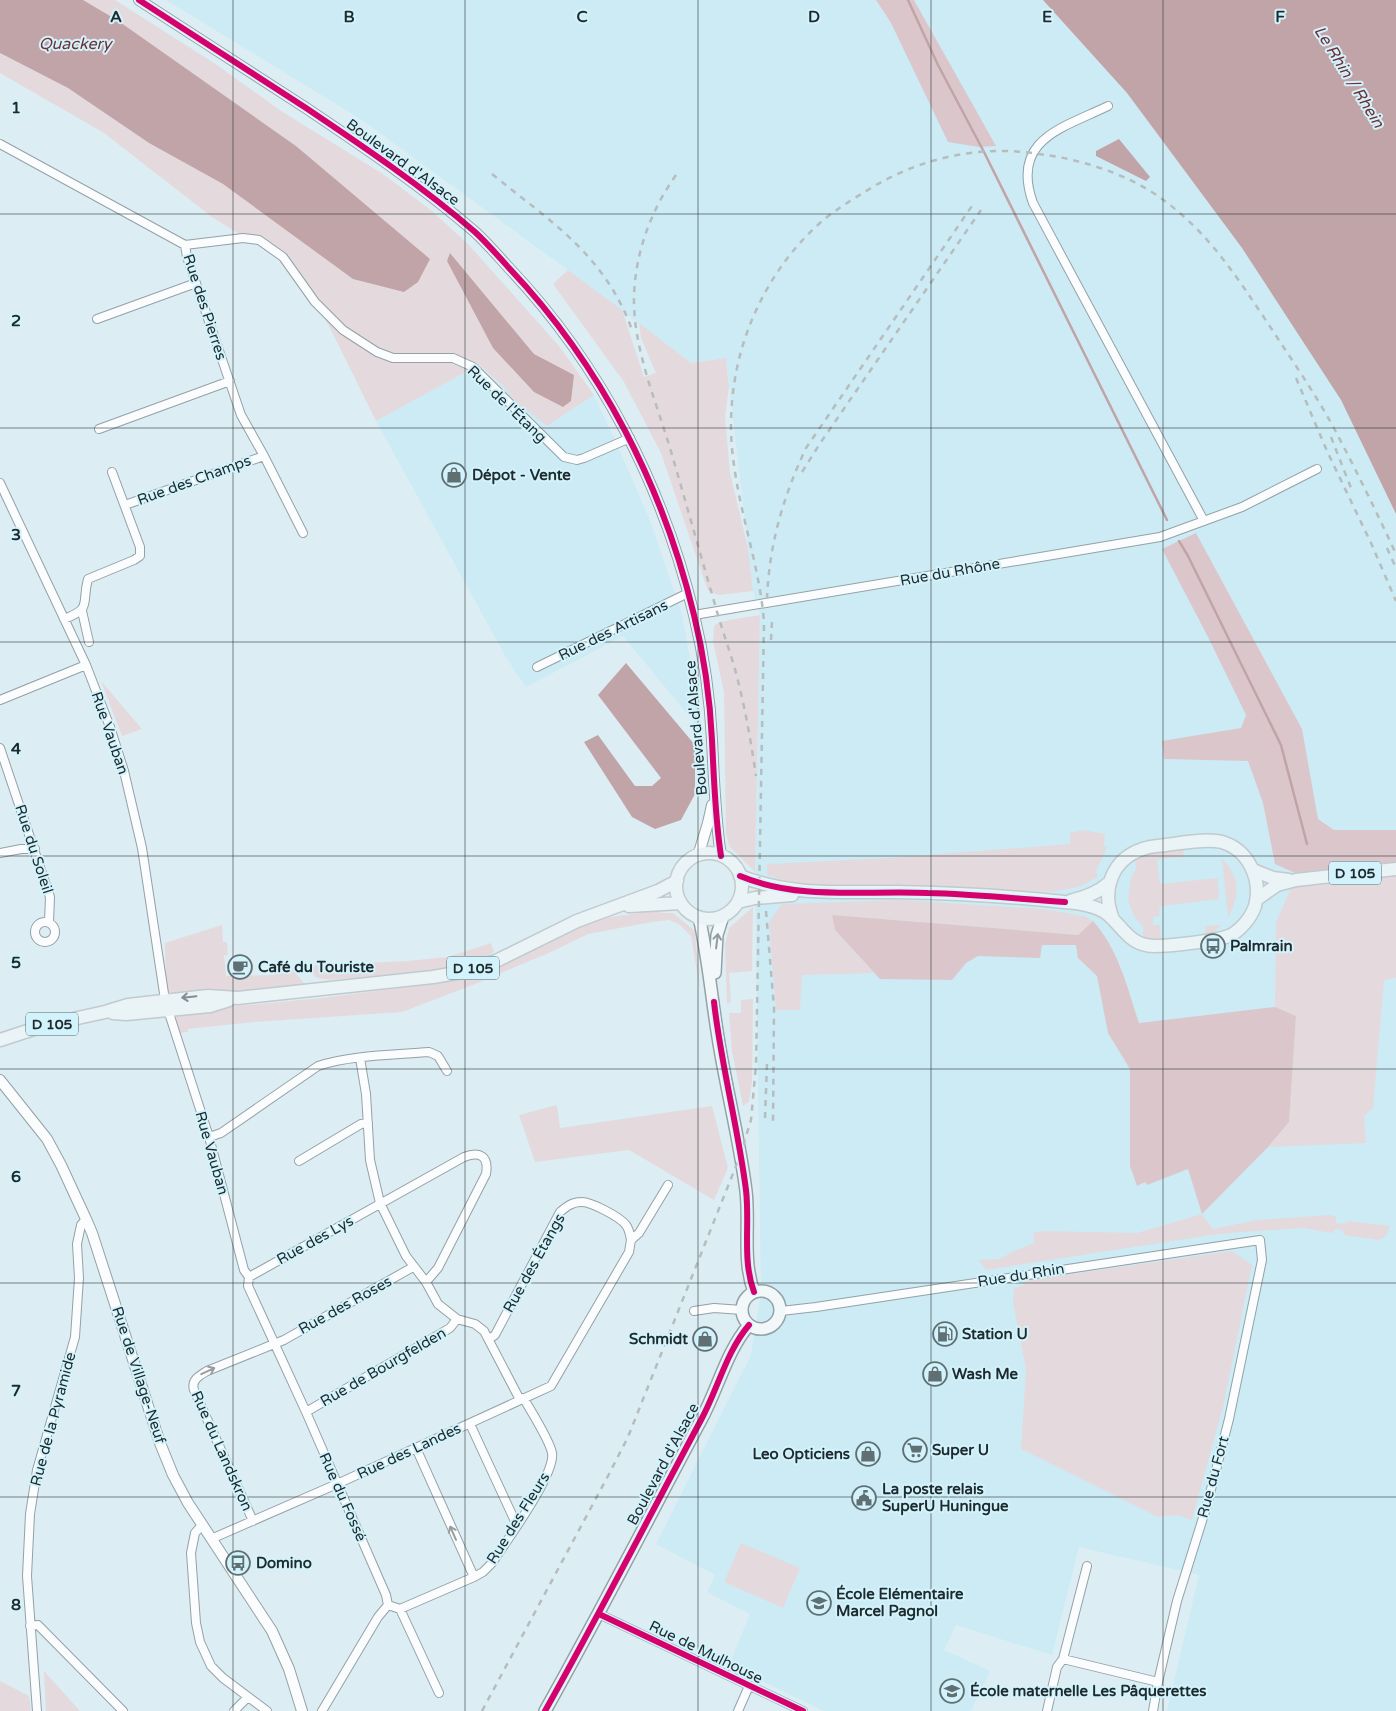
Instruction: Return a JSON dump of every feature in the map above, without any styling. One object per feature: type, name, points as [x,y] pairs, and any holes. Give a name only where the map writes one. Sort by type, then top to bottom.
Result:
[{"type":"main road","points":[[738,902],[755,898],[812,892],[930,893],[1066,902],[1105,912],[1121,929],[1132,939],[1152,946],[1212,939],[1229,936],[1237,931],[1253,911],[1257,899],[1253,870],[1241,854],[1222,842],[1192,842],[1149,847],[1135,852],[1118,864],[1113,873],[1108,899],[1113,920]]},
{"type":"main road","points":[[709,854],[721,856],[733,864],[740,876],[742,889],[738,902],[722,916],[711,919],[700,917],[689,912],[681,903],[677,893],[677,882],[684,866],[698,856],[709,854]]},
{"type":"main road","name":"D 105","points":[[1257,899],[1277,885],[1296,880],[1396,869]]},
{"type":"main road","name":"D 105","points":[[1253,870],[1273,878],[1296,880]]},
{"type":"main road","points":[[740,876],[764,885],[812,892]]},
{"type":"main road","name":"D 105","points":[[0,1040],[46,1025],[105,1012],[126,1014],[166,1005],[210,1006],[238,998],[433,977],[462,972],[496,961],[577,921],[677,882]]},
{"type":"main road","points":[[1066,902],[1093,894],[1110,882]]},
{"type":"main road","name":"D 105","points":[[614,907],[681,903]]},
{"type":"main road","points":[[714,1002],[717,935],[722,916]]},
{"type":"main road","points":[[700,917],[718,1036],[746,1190],[747,1262],[749,1278],[754,1292]]},
{"type":"main road","points":[[760,1291],[772,1294],[777,1299],[781,1311],[778,1320],[770,1328],[760,1330],[749,1326],[745,1321],[742,1310],[745,1299],[754,1292],[760,1291]]},
{"type":"main road","name":"Boulevard d'Alsace","points":[[545,1711],[599,1614],[652,1510],[710,1403],[739,1337],[749,1326]]},
{"type":"street","name":"Boulevard d'Alsace","points":[[139,0],[363,146],[436,199],[478,235],[523,283],[552,317],[600,387],[630,438],[649,478],[680,561],[694,615],[708,692],[714,794],[721,856]]},
{"type":"street","points":[[1108,106],[1050,135],[1037,145],[1032,152],[1028,165],[1026,177],[1028,190],[1033,203],[1204,521]]},
{"type":"street","name":"Rue des Pierres","points":[[0,144],[185,244],[187,257],[241,415],[303,533]]},
{"type":"street","name":"Rue de l'Étang","points":[[185,244],[243,238],[259,240],[282,257],[315,302],[343,330],[377,352],[393,358],[453,358],[474,367],[564,457],[577,460],[584,458],[630,438]]},
{"type":"street","points":[[97,319],[196,283]]},
{"type":"street","points":[[99,429],[230,381]]},
{"type":"street","name":"Rue des Champs","points":[[125,505],[264,456]]},
{"type":"street","name":"Rue du Rhône","points":[[694,615],[1160,537],[1242,507],[1317,469]]},
{"type":"street","points":[[89,642],[82,611],[85,603],[84,592],[88,579],[140,556],[140,547],[112,472]]},
{"type":"street","name":"Rue Vauban","points":[[0,483],[86,665],[110,727],[124,772],[142,848],[166,1005],[209,1137],[244,1270],[249,1277],[248,1286],[252,1295]]},
{"type":"street","name":"Rue des Artisans","points":[[538,667],[688,594]]},
{"type":"street","points":[[64,620],[82,611]]},
{"type":"street","points":[[0,700],[86,665]]},
{"type":"street","name":"Rue du Soleil","points":[[0,748],[50,897],[49,922]]},
{"type":"street","name":"Boulevard d'Alsace","points":[[698,856],[714,794]]},
{"type":"street","points":[[0,853],[20,849],[35,849]]},
{"type":"street","points":[[209,1137],[221,1133],[318,1066],[326,1063],[429,1052],[438,1056],[447,1071]]},
{"type":"street","name":"Rue des Fleurs","points":[[360,1058],[366,1094],[370,1160],[380,1204],[406,1256],[426,1282],[438,1304],[457,1319],[476,1324],[484,1330],[518,1396],[524,1399],[553,1454],[552,1465],[539,1491],[492,1563],[483,1572],[474,1577],[400,1609]]},
{"type":"street","name":"Rue de Village-Neuf","points":[[0,1080],[47,1139],[61,1165],[92,1233],[160,1443],[173,1475],[211,1539],[263,1614],[289,1669],[302,1711]]},
{"type":"street","points":[[299,1161],[361,1124],[368,1122]]},
{"type":"street","name":"Rue des Lys","points":[[249,1277],[464,1157],[478,1154],[488,1164],[486,1174],[438,1268],[426,1282]]},
{"type":"street","points":[[524,1399],[551,1386],[629,1252],[631,1240],[639,1234],[668,1184]]},
{"type":"street","name":"Rue des Étangs","points":[[489,1339],[495,1335],[560,1212],[565,1208],[572,1204],[590,1203],[627,1225],[631,1240]]},
{"type":"street","name":"Rue de la Pyramide","points":[[37,1711],[27,1576],[30,1514],[37,1470],[75,1337],[79,1278],[77,1244],[80,1225],[86,1219]]},
{"type":"street","name":"Rue du Rhin","points":[[781,1311],[1260,1240]]},
{"type":"street","name":"Rue du Fort","points":[[1153,1711],[1177,1601],[1207,1505],[1229,1419],[1262,1260],[1260,1240]]},
{"type":"street","name":"Rue des Roses","points":[[275,1343],[414,1266]]},
{"type":"street","name":"Rue du Fossé","points":[[252,1295],[338,1484],[386,1595],[388,1605]]},
{"type":"street","points":[[694,1311],[714,1308],[742,1310]]},
{"type":"street","name":"Rue de Bourgfelden","points":[[306,1412],[450,1328],[457,1319]]},
{"type":"street","name":"Rue du Landskron","points":[[253,1521],[193,1386],[197,1377],[207,1371],[275,1343]]},
{"type":"street","name":"Rue des Landes","points":[[211,1539],[338,1484],[524,1399]]},
{"type":"street","points":[[470,1424],[514,1519],[519,1523]]},
{"type":"street","points":[[416,1448],[474,1577]]},
{"type":"street","points":[[202,1525],[195,1534],[191,1553],[196,1623],[200,1642],[211,1666],[223,1678],[268,1711]]},
{"type":"street","points":[[1047,1711],[1057,1667],[1063,1659],[1087,1566]]},
{"type":"street","points":[[322,1711],[378,1617],[388,1605],[400,1609],[439,1693]]},
{"type":"street","name":"Rue de Mulhouse","points":[[599,1614],[803,1711]]},
{"type":"street","points":[[30,1626],[38,1625],[123,1711]]},
{"type":"street","points":[[1063,1659],[1158,1682]]},
{"type":"street","points":[[738,1711],[750,1686]]},
{"type":"street","points":[[234,1711],[248,1697]]},
{"type":"shaded area","points":[[83,0],[115,0],[217,65],[281,111],[383,174],[432,211],[468,244],[559,346],[594,395],[547,426],[516,402],[501,384],[479,365],[376,421],[329,326],[297,270],[212,217],[104,133],[0,73],[0,53],[68,88],[149,143],[223,184],[430,259],[296,146],[117,20]],"holes":[[[451,254],[534,354],[447,261]]]},
{"type":"shaded area","points":[[166,0],[876,0],[891,23],[995,145],[914,0],[1043,0],[1127,93],[1242,248],[1341,400],[1396,514],[1396,1711],[1167,1711],[1199,1575],[1079,1547],[1052,1655],[956,1625],[944,1650],[990,1671],[971,1711],[824,1711],[729,1665],[750,1614],[707,1592],[715,1575],[656,1544],[751,1355],[761,1293],[755,872],[760,615],[753,591],[726,358],[691,363],[568,270],[359,118]]},
{"type":"shaded area","points":[[876,0],[914,0],[996,146],[979,147],[948,142],[891,23]]},
{"type":"shaded area","points":[[568,270],[622,310],[644,377],[656,373],[641,338],[639,323],[691,363],[726,358],[729,387],[725,417],[730,473],[748,548],[753,591],[719,595],[708,591],[661,453],[624,382],[553,284]]},
{"type":"shaded area","points":[[479,365],[547,426],[594,395],[649,518],[682,614],[703,733],[623,636],[526,687],[507,659],[376,421]]},
{"type":"shaded area","points":[[1196,533],[1302,729],[1318,819],[1334,830],[1396,830],[1396,862],[1295,873],[1275,864],[1263,803],[1248,761],[1164,759],[1162,741],[1241,728],[1246,715],[1162,549]]},
{"type":"shaded area","points":[[760,615],[755,872],[730,847],[726,834],[724,692],[713,641],[716,624]]},
{"type":"shaded area","points":[[101,681],[142,729],[122,736]]},
{"type":"shaded area","points":[[1083,830],[1105,834],[1104,845],[1107,848],[1096,871],[1098,877],[1079,887],[1050,892],[812,885],[789,882],[767,875],[767,864],[888,858],[1070,844],[1070,833]]},
{"type":"shaded area","points":[[1183,846],[1184,857],[1159,859],[1157,862],[1160,884],[1218,878],[1219,899],[1162,906],[1159,908],[1160,916],[1153,917],[1153,925],[1160,925],[1161,940],[1143,939],[1143,927],[1134,916],[1128,900],[1131,878],[1136,869],[1135,856]]},
{"type":"shaded area","points":[[1222,859],[1233,873],[1237,887],[1235,901],[1228,917]]},
{"type":"shaded area","points":[[1396,876],[1396,978],[1384,980],[1373,1108],[1364,1116],[1366,1143],[1268,1147],[1289,1122],[1296,1016],[1275,1007],[1276,922],[1291,888]]},
{"type":"shaded area","points":[[901,900],[1042,909],[1084,916],[1093,921],[1078,935],[833,915],[835,930],[874,973],[802,975],[800,1010],[776,1010],[769,922],[782,904]]},
{"type":"shaded area","points":[[753,907],[752,971],[729,973],[731,999],[730,1003],[727,1004],[725,945],[729,928]]},
{"type":"shaded area","points":[[659,910],[661,913],[673,913],[695,931],[700,990],[691,936],[679,924],[669,920],[588,934],[475,984],[402,1012],[254,1022],[188,1029],[188,1032],[180,1033],[175,1018],[177,1012],[321,998],[440,983],[474,976],[500,966],[584,925],[611,917]]},
{"type":"shaded area","points":[[832,915],[1078,935],[1093,921],[1102,932],[1116,957],[1139,1023],[1275,1007],[1296,1016],[1289,1122],[1268,1147],[1202,1214],[1188,1169],[1147,1185],[1145,1182],[1137,1186],[1130,1166],[1130,1069],[1108,1033],[1097,976],[1078,958],[1076,945],[1042,945],[1040,958],[978,956],[966,963],[952,980],[880,979],[835,930]]},
{"type":"shaded area","points":[[222,925],[223,942],[227,942],[228,955],[224,955],[226,976],[274,975],[274,971],[292,968],[305,985],[180,996],[169,992],[166,984],[165,943]]},
{"type":"shaded area","points":[[1221,925],[1211,935],[1206,936],[1205,926]]},
{"type":"shaded area","points":[[491,943],[494,952],[479,960],[463,966],[428,974],[326,979],[315,977],[310,967],[448,957]]},
{"type":"shaded area","points":[[753,999],[752,1082],[749,1102],[743,1106],[732,1051],[729,1013],[741,1013],[741,1000]]},
{"type":"shaded area","points":[[557,1105],[560,1128],[712,1106],[728,1168],[714,1200],[629,1150],[535,1162],[519,1115]]},
{"type":"shaded area","points":[[1202,1214],[1213,1229],[1257,1220],[1330,1215],[1336,1217],[1336,1223],[1344,1224],[1350,1221],[1390,1226],[1386,1236],[1379,1240],[1344,1235],[1343,1230],[1335,1229],[1332,1233],[1303,1228],[1212,1235],[986,1270],[979,1260],[1000,1259],[1034,1243],[1033,1233],[1044,1231],[1137,1233]]},
{"type":"shaded area","points":[[1232,1251],[1252,1265],[1223,1407],[1192,1520],[1177,1515],[1158,1517],[1021,1449],[1026,1370],[1013,1302],[1014,1288],[1024,1285],[1023,1281]]},
{"type":"shaded area","points":[[741,1543],[800,1568],[783,1608],[724,1582]]},
{"type":"shaded area","points":[[44,1671],[80,1711],[46,1711]]},
{"type":"shaded area","points":[[0,1681],[29,1696],[31,1711],[0,1711]]},
{"type":"water","name":"Quackery","points":[[0,0],[83,0],[117,20],[296,146],[430,259],[418,282],[404,292],[353,279],[223,184],[149,143],[68,88],[0,53]]},
{"type":"water","name":"Le Rhin / Rhein","points":[[1043,0],[1396,0],[1396,514],[1341,400],[1242,248],[1127,93]]},
{"type":"water","points":[[1119,139],[1150,177],[1146,181],[1096,156],[1096,151]]},
{"type":"water","points":[[450,253],[534,354],[574,375],[571,401],[563,407],[534,392],[493,348],[447,261]]},
{"type":"water","points":[[626,663],[695,745],[695,794],[681,820],[655,829],[632,817],[584,742],[598,735],[635,786],[652,786],[661,778],[598,695]]},
{"type":"waterway","points":[[908,0],[938,65],[984,152],[1167,520]]},
{"type":"waterway","points":[[1179,541],[1281,745],[1307,844]]},
{"type":"railway","points":[[482,1711],[628,1437],[740,1156],[751,1120],[756,1065],[764,622],[759,583],[737,485],[731,435],[731,415],[734,385],[745,338],[765,292],[793,252],[809,233],[840,207],[883,181],[904,171],[948,157],[993,151],[1039,154],[1084,163],[1114,173],[1142,186],[1174,208],[1191,223],[1233,272],[1329,419],[1396,554]]},
{"type":"railway","points":[[492,174],[555,225],[591,260],[621,304],[632,330]]},
{"type":"railway","points":[[676,175],[658,205],[644,237],[634,288],[636,325],[643,363],[736,673],[748,724],[756,776]]},
{"type":"railway","points":[[767,599],[774,540],[790,485],[806,448],[974,203]]},
{"type":"railway","points":[[802,472],[981,210]]},
{"type":"railway","points":[[1296,378],[1327,451],[1371,543],[1396,601]]},
{"type":"railway","points":[[1331,437],[1351,488]]},
{"type":"railway","points":[[1387,548],[1396,568]]},
{"type":"railway","points":[[771,640],[772,621]]},
{"type":"railway","points":[[766,911],[774,1008],[773,1123]]},
{"type":"railway","points":[[765,1118],[767,1063]]},
{"type":"cycle path","points":[[139,0],[371,152],[414,183],[475,232],[542,305],[600,386],[646,474],[665,520],[681,567],[698,630],[708,693],[721,856]]},
{"type":"cycle path","points":[[740,876],[763,884],[809,892],[904,892],[980,895],[1065,902]]},
{"type":"cycle path","points":[[714,1002],[746,1190],[747,1255],[750,1280],[754,1292]]},
{"type":"cycle path","points":[[545,1711],[701,1420],[734,1347],[749,1325]]},
{"type":"cycle path","points":[[599,1614],[803,1711]]},
{"type":"place","name":"Dépot - Vente","points":[[454,475]]},
{"type":"place","name":"Palmrain","points":[[1213,946]]},
{"type":"place","name":"Café du Touriste","points":[[240,967]]},
{"type":"place","name":"Station U","points":[[945,1334]]},
{"type":"place","name":"Schmidt","points":[[705,1339]]},
{"type":"place","name":"Wash Me","points":[[935,1374]]},
{"type":"place","name":"Super U","points":[[915,1450]]},
{"type":"place","name":"Leo Opticiens","points":[[868,1454]]},
{"type":"place","name":"La poste relais SuperU Huningue","points":[[864,1498]]},
{"type":"place","name":"Domino","points":[[238,1563]]},
{"type":"place","name":"École Elémentaire Marcel Pagnol","points":[[819,1603]]},
{"type":"place","name":"École maternelle Les Pâquerettes","points":[[952,1691]]}]
